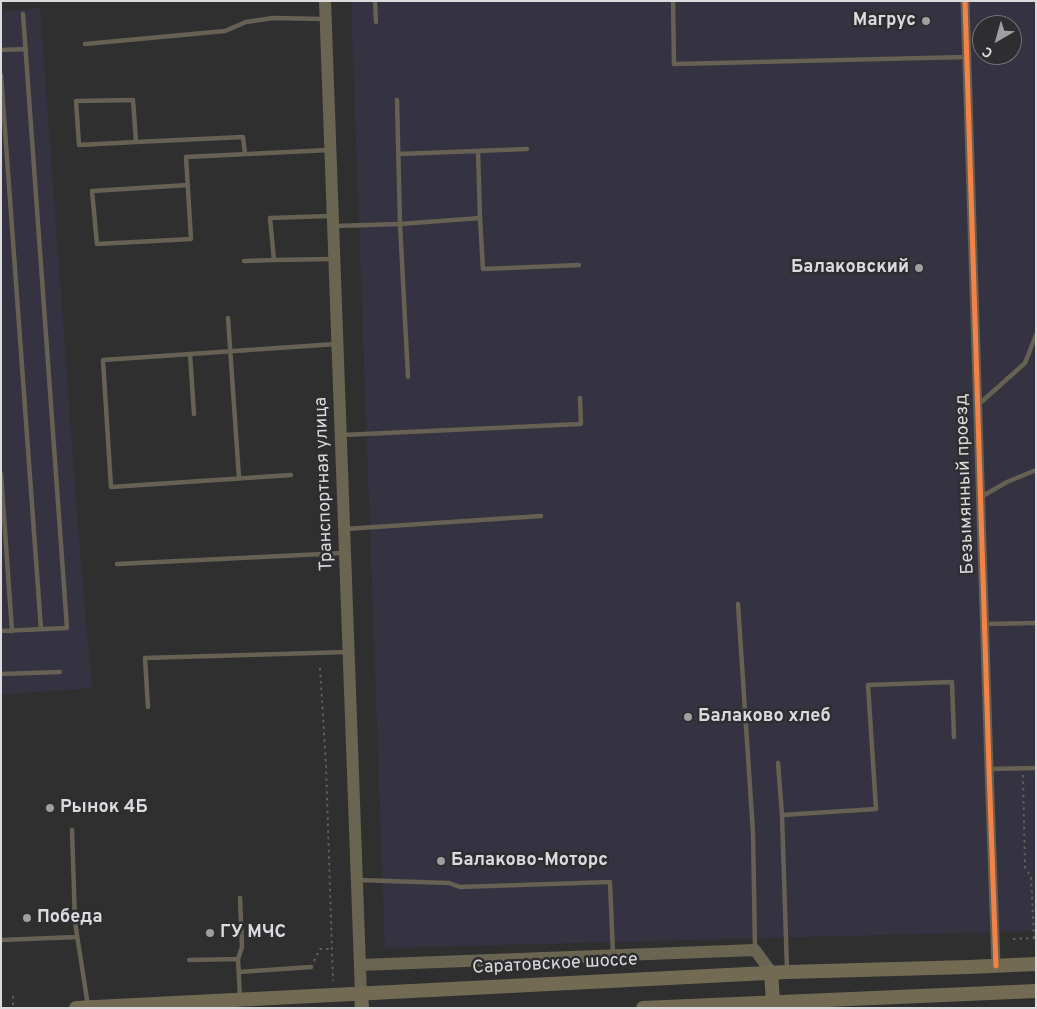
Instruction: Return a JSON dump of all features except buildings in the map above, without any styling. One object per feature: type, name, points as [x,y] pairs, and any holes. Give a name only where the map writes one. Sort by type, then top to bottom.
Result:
[{"type":"main road","name":"Транспортная улица","points":[[324,1],[361,994]]},
{"type":"main road","points":[[360,965],[755,950],[771,972],[773,1005]]},
{"type":"main road","name":"Саратовское шоссе","points":[[76,1008],[771,972],[1036,964]]},
{"type":"main road","points":[[643,1008],[773,1005],[1036,992]]},
{"type":"main road","points":[[361,994],[362,1008]]},
{"type":"street","name":"Безымянный проезд","points":[[965,1],[988,769],[996,966]]},
{"type":"lane","points":[[375,1],[376,22]]},
{"type":"lane","points":[[673,1],[674,64],[966,57]]},
{"type":"lane","points":[[1,631],[67,628],[24,14]]},
{"type":"lane","points":[[85,44],[225,31],[246,22],[273,18],[325,19]]},
{"type":"lane","points":[[1,50],[26,49]]},
{"type":"lane","points":[[1,75],[41,629]]},
{"type":"lane","points":[[136,142],[133,100],[76,101],[79,145],[243,137],[245,154]]},
{"type":"lane","points":[[397,100],[400,224],[408,377]]},
{"type":"lane","points":[[399,154],[527,149]]},
{"type":"lane","points":[[188,186],[92,191],[97,244],[191,239],[188,186],[186,157],[330,150]]},
{"type":"lane","points":[[478,151],[483,269],[579,265]]},
{"type":"lane","points":[[274,260],[270,218],[400,224],[480,218]]},
{"type":"lane","points":[[244,261],[334,259]]},
{"type":"lane","points":[[228,318],[239,478]]},
{"type":"lane","points":[[977,406],[1025,364],[1036,334]]},
{"type":"lane","points":[[291,475],[110,487],[103,360],[337,344]]},
{"type":"lane","points":[[190,354],[194,414]]},
{"type":"lane","points":[[340,435],[581,424],[580,398]]},
{"type":"lane","points":[[980,498],[1007,482],[1036,470]]},
{"type":"lane","points":[[1,474],[12,631]]},
{"type":"lane","points":[[344,529],[540,516]]},
{"type":"lane","points":[[117,564],[345,553]]},
{"type":"lane","points":[[738,604],[753,833],[755,950]]},
{"type":"lane","points":[[984,624],[1036,623]]},
{"type":"lane","points":[[148,707],[145,658],[348,652]]},
{"type":"lane","points":[[1,674],[60,672]]},
{"type":"lane","points":[[782,815],[876,809],[868,685],[952,682],[954,737]]},
{"type":"lane","points":[[778,763],[782,815],[787,972]]},
{"type":"lane","points":[[988,769],[1036,768]]},
{"type":"lane","points":[[72,830],[75,922],[88,1007]]},
{"type":"lane","points":[[357,880],[449,883],[460,887],[610,882],[613,955]]},
{"type":"lane","points":[[240,898],[242,946],[238,959],[240,1000]]},
{"type":"lane","points":[[1,940],[77,937]]},
{"type":"lane","points":[[190,960],[238,959]]},
{"type":"lane","points":[[239,972],[311,967]]},
{"type":"path","points":[[320,668],[326,765],[333,981]]},
{"type":"path","points":[[1013,939],[1035,938],[1031,877],[1025,867],[1023,768]]},
{"type":"path","points":[[311,967],[320,949],[332,949]]},
{"type":"path","points":[[13,996],[13,1008]]},
{"type":"shaded area","points":[[351,1],[1036,1],[1036,931],[385,948]]},
{"type":"shaded area","points":[[40,8],[79,541],[92,688],[1,695],[1,12]]},
{"type":"cycle path","points":[[965,1],[996,966]]},
{"type":"place","name":"Магрус","points":[[926,21]]},
{"type":"place","name":"Балаковский","points":[[919,268]]},
{"type":"place","name":"Балаково хлеб","points":[[688,717]]},
{"type":"place","name":"Рынок 4Б","points":[[50,808]]},
{"type":"place","name":"Балаково-Моторс","points":[[441,861]]},
{"type":"place","name":"Победа","points":[[27,918]]},
{"type":"place","name":"ГУ МЧС","points":[[210,933]]}]
